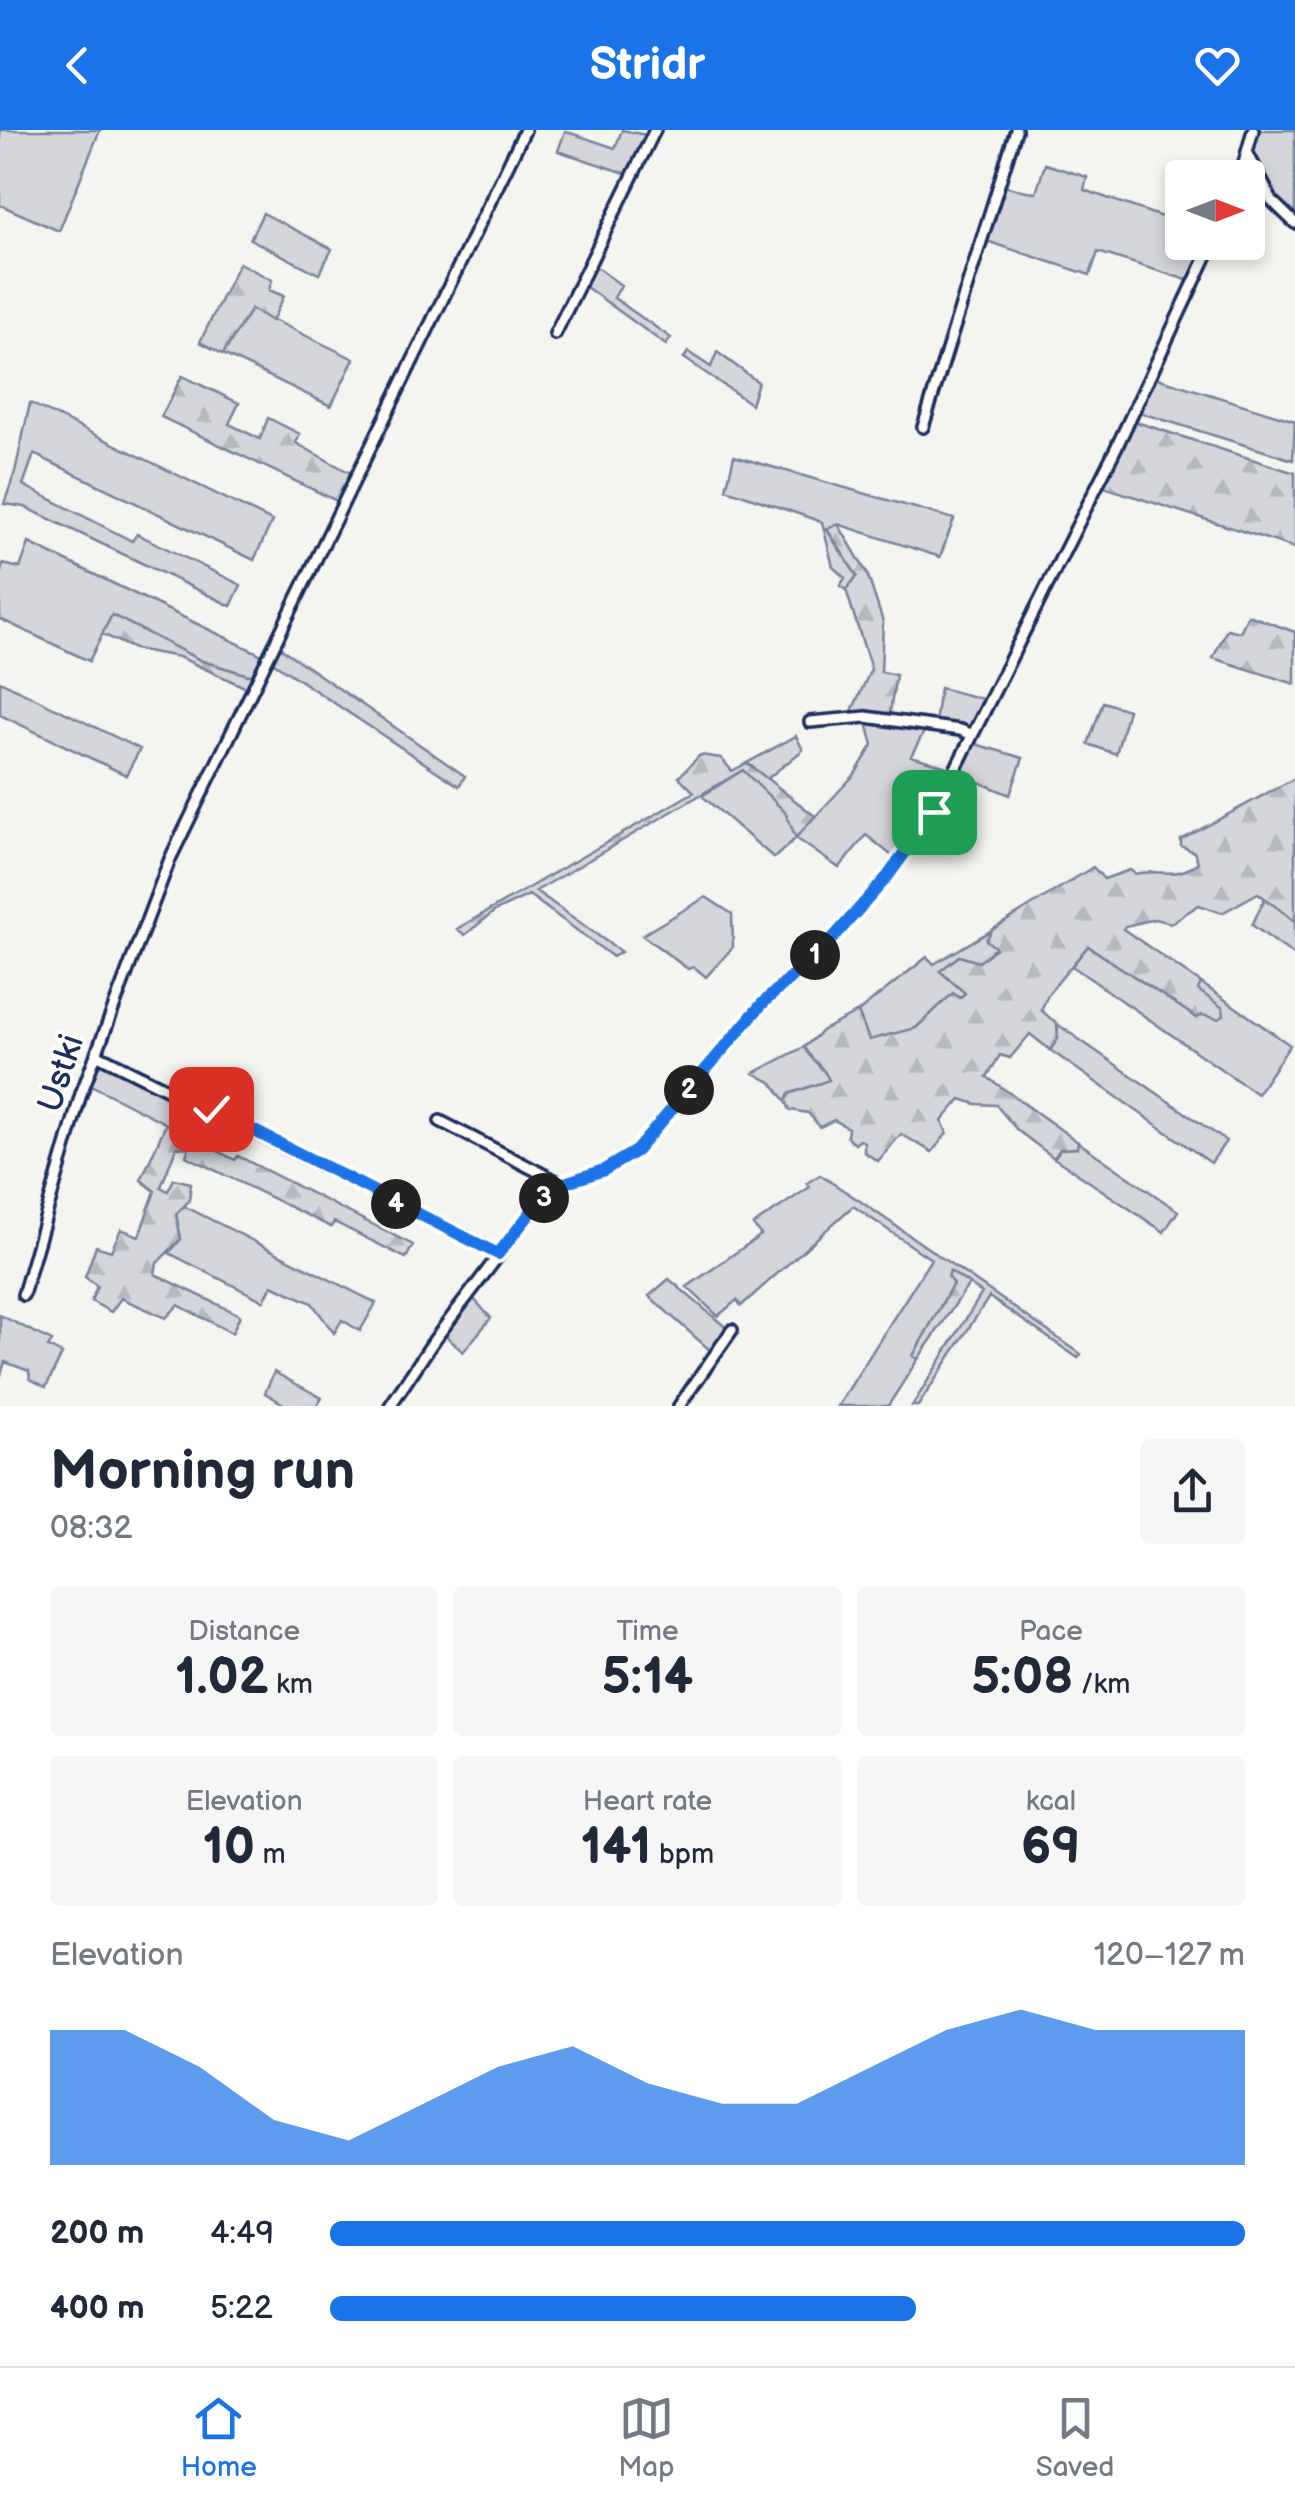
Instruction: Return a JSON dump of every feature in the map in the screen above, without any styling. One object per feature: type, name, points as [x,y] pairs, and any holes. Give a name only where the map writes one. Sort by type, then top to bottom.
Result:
[{"type":"street","name":"Ustki","points":[[23,1295],[71,1124],[141,929],[202,792],[524,130]]},
{"type":"street","points":[[555,334],[655,130]]},
{"type":"street","points":[[923,427],[1016,130]]},
{"type":"street","points":[[1245,160],[1253,130]]},
{"type":"street","points":[[1247,152],[1272,200],[1295,223]]},
{"type":"street","points":[[390,1406],[410,1372],[540,1201],[562,1184],[604,1170],[636,1151],[762,1004],[834,937],[917,838],[934,812],[1117,446],[1205,260]]},
{"type":"street","points":[[810,722],[866,717],[970,734]]},
{"type":"street","points":[[96,1054],[498,1254]]},
{"type":"street","points":[[440,1121],[562,1184]]},
{"type":"street","points":[[679,1406],[732,1330]]},
{"type":"green space","points":[[0,130],[100,130],[59,231],[0,205]]},
{"type":"green space","points":[[622,130],[650,136],[631,175],[558,151],[565,131],[615,148]]},
{"type":"green space","points":[[1256,130],[1295,130],[1295,219],[1265,183],[1265,160],[1253,160]]},
{"type":"green space","points":[[1045,164],[1087,177],[1084,190],[1165,218],[1165,260],[1201,260],[1190,281],[1098,252],[1090,275],[983,240],[998,185],[1036,193]]},
{"type":"green space","points":[[263,213],[332,249],[319,274],[250,239]]},
{"type":"green space","points":[[239,263],[272,280],[269,290],[284,296],[272,321],[251,309],[223,354],[200,342]]},
{"type":"green space","points":[[592,264],[621,285],[614,298],[671,338],[666,345],[582,284]]},
{"type":"green space","points":[[251,309],[354,359],[331,406],[223,354]]},
{"type":"green space","points":[[688,352],[711,367],[717,352],[758,382],[751,404],[684,358]]},
{"type":"green space","points":[[182,376],[239,403],[229,424],[260,439],[268,418],[300,434],[296,443],[352,474],[339,502],[161,417]]},
{"type":"green space","points":[[1154,377],[1295,421],[1293,460],[1138,412]]},
{"type":"green space","points":[[30,403],[272,521],[254,560],[34,454],[23,485],[132,541],[137,534],[241,585],[231,606],[25,507],[4,504]]},
{"type":"green space","points":[[1133,421],[1295,473],[1295,548],[1101,486]]},
{"type":"green space","points":[[734,456],[954,519],[940,557],[838,524],[827,530],[857,576],[846,590],[840,586],[845,578],[833,567],[822,522],[726,489]]},
{"type":"green space","points":[[838,524],[867,573],[883,622],[881,672],[896,675],[889,718],[851,713],[871,669],[846,590],[857,576],[827,529]]},
{"type":"green space","points":[[29,543],[266,657],[255,677],[202,661],[112,615],[89,661],[0,619],[3,564],[20,568]]},
{"type":"green space","points":[[112,615],[202,661],[255,677],[249,689],[179,657],[134,649],[102,634]]},
{"type":"green space","points":[[1248,615],[1295,632],[1295,684],[1213,658],[1227,629],[1240,632]]},
{"type":"green space","points":[[279,647],[465,776],[459,786],[271,661]]},
{"type":"green space","points":[[0,681],[140,749],[126,775],[0,715]]},
{"type":"green space","points":[[940,688],[983,699],[969,728],[935,723]]},
{"type":"green space","points":[[1103,702],[1128,710],[1116,754],[1088,744]]},
{"type":"green space","points":[[866,719],[926,728],[911,756],[951,768],[928,813],[896,859],[866,835],[839,868],[796,838],[774,858],[702,796],[743,770],[786,812],[796,837],[855,774],[873,745]]},
{"type":"green space","points":[[796,736],[803,750],[767,779],[747,763]]},
{"type":"green space","points":[[972,743],[1023,758],[1010,795],[957,773]]},
{"type":"green space","points":[[700,755],[721,758],[732,771],[747,763],[815,816],[796,838],[785,812],[743,770],[536,891],[621,952],[613,957],[529,895],[495,911],[465,935],[457,929],[694,792],[679,777]]},
{"type":"green space","points":[[1295,778],[1295,921],[1258,893],[1222,913],[1199,905],[1171,923],[1155,919],[1123,929],[1201,983],[1198,990],[1223,1008],[1224,1015],[1219,1019],[1202,1015],[1197,1018],[1088,946],[1049,993],[1041,1010],[1057,1024],[1058,1039],[1050,1050],[1030,1034],[1010,1058],[1000,1055],[987,1077],[1078,1142],[1077,1148],[1060,1149],[1054,1158],[1017,1130],[996,1105],[961,1099],[942,1121],[947,1133],[932,1152],[901,1134],[878,1161],[864,1152],[864,1142],[855,1144],[847,1137],[848,1128],[834,1120],[820,1127],[808,1113],[790,1110],[786,1101],[789,1094],[829,1080],[804,1047],[823,1030],[858,1012],[869,1040],[916,1028],[953,993],[960,998],[965,993],[940,971],[959,956],[979,962],[996,948],[986,940],[992,930],[1093,867],[1104,879],[1130,870],[1135,874],[1168,873],[1190,868],[1198,862],[1194,852],[1181,846],[1181,840]]},
{"type":"green space","points":[[706,897],[732,914],[733,947],[706,977],[694,967],[688,969],[642,935]]},
{"type":"green space","points":[[1265,898],[1295,921],[1295,956],[1252,925]]},
{"type":"green space","points":[[992,930],[987,940],[996,947],[978,963],[959,956],[941,972],[966,993],[960,998],[953,994],[916,1028],[869,1041],[858,1012],[927,957],[934,964]]},
{"type":"green space","points":[[1088,946],[1197,1018],[1197,989],[1201,983],[1290,1045],[1257,1094],[1072,966]]},
{"type":"green space","points":[[1057,1024],[1226,1141],[1211,1163],[1050,1050],[1058,1039]]},
{"type":"green space","points":[[804,1047],[830,1080],[789,1094],[786,1101],[772,1083],[754,1073]]},
{"type":"green space","points":[[104,1060],[230,1122],[217,1150],[89,1084],[96,1063]]},
{"type":"green space","points":[[166,1124],[413,1245],[406,1258],[334,1222],[331,1227],[186,1156],[189,1147],[176,1148],[161,1187],[168,1191],[174,1179],[191,1183],[189,1201],[176,1214],[181,1239],[157,1263],[155,1274],[240,1315],[232,1333],[178,1305],[166,1318],[121,1298],[111,1312],[91,1301],[97,1286],[85,1277],[96,1246],[111,1251],[121,1229],[139,1236],[155,1191],[141,1180]]},
{"type":"green space","points":[[1078,1142],[1178,1211],[1164,1232],[1054,1158],[1060,1149],[1076,1148]]},
{"type":"green space","points":[[820,1175],[1081,1354],[1078,1358],[989,1297],[918,1406],[912,1406],[982,1293],[950,1272],[953,1283],[913,1356],[918,1359],[888,1406],[838,1406],[931,1259],[853,1206],[741,1306],[737,1300],[718,1316],[687,1287],[761,1235],[753,1225],[810,1187],[807,1183]]},
{"type":"green space","points":[[184,1206],[376,1303],[360,1331],[342,1320],[334,1333],[312,1303],[272,1285],[264,1301],[169,1253],[181,1239],[176,1214]]},
{"type":"green space","points":[[950,1271],[969,1284],[918,1359],[913,1356],[953,1284],[948,1277]]},
{"type":"green space","points":[[669,1279],[729,1330],[713,1353],[649,1296]]},
{"type":"green space","points":[[473,1298],[491,1318],[463,1352],[446,1336]]},
{"type":"green space","points":[[0,1315],[52,1341],[48,1347],[62,1354],[46,1387],[30,1379],[29,1371],[5,1362],[0,1378]]},
{"type":"green space","points":[[274,1372],[322,1398],[317,1406],[287,1406],[265,1393]]},
{"type":"route","points":[[211,1109],[498,1254],[540,1201],[562,1184],[604,1170],[636,1151],[762,1004],[834,937],[888,876],[934,812]]}]
